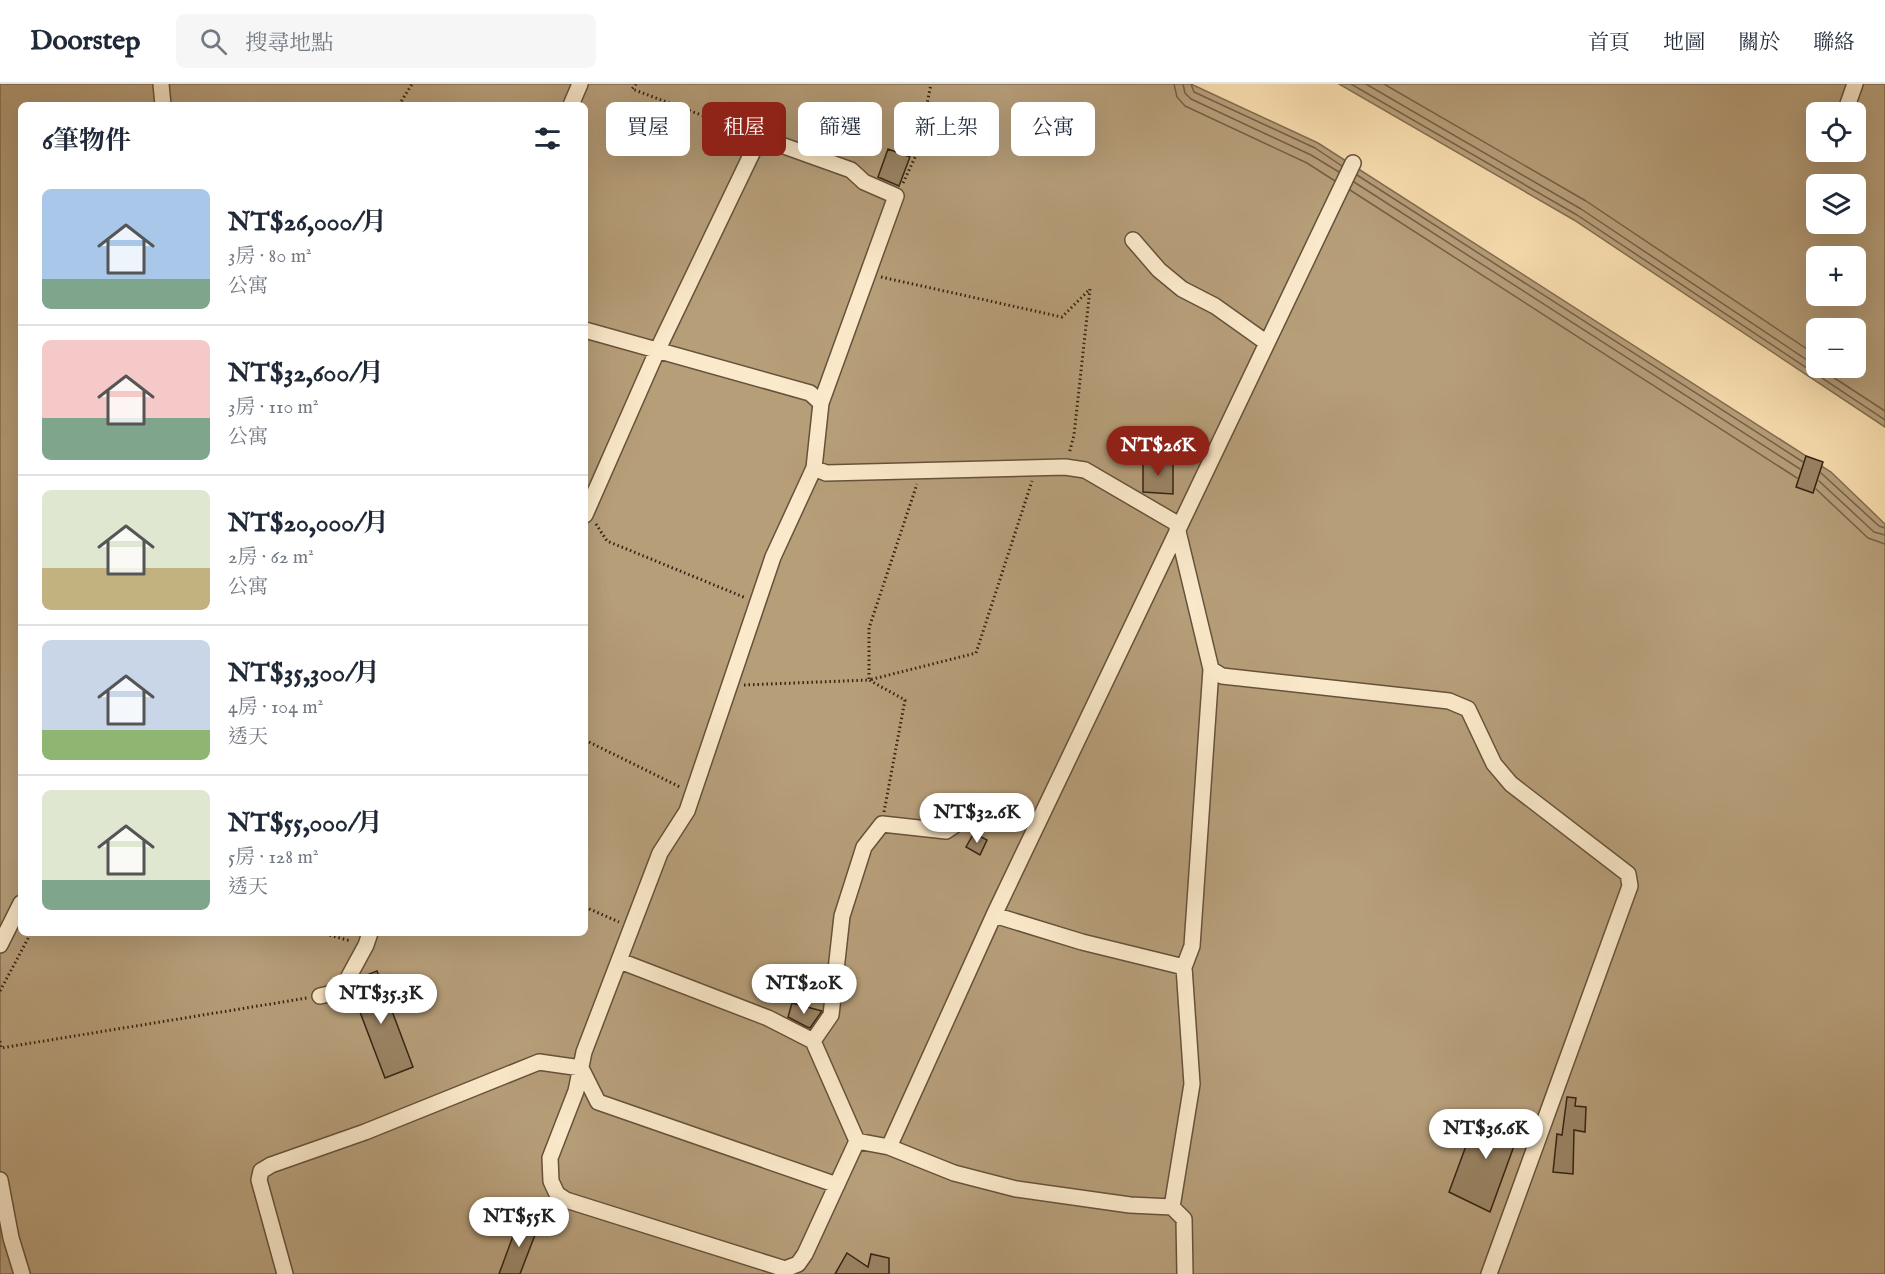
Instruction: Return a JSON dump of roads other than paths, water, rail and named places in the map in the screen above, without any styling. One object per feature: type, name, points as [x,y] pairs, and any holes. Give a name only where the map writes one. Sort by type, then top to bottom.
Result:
[{"type":"lane","points":[[160,84],[163,102]]},
{"type":"lane","points":[[572,102],[580,84]]},
{"type":"lane","points":[[1849,102],[1855,84]]},
{"type":"lane","points":[[588,512],[658,349],[754,149],[770,141],[851,170],[864,182],[896,196],[821,403],[814,468],[773,557],[693,794],[679,827],[660,853],[584,1052],[576,1091],[549,1158],[551,1181],[557,1194],[566,1200],[784,1269],[798,1264],[805,1254],[857,1141],[813,1041],[768,1018],[620,961]]},
{"type":"lane","points":[[889,1147],[994,915],[1353,163]]},
{"type":"lane","points":[[1133,240],[1159,270],[1182,289],[1215,306],[1267,343]]},
{"type":"lane","points":[[588,331],[810,393],[821,403]]},
{"type":"lane","points":[[814,468],[826,473],[1065,467],[1084,470],[1176,524],[1211,669],[1192,946],[1184,967],[1192,1084],[1172,1207]]},
{"type":"lane","points":[[1211,669],[1222,676],[1449,701],[1468,709],[1494,764],[1511,784],[1628,874],[1630,886],[1489,1274]]},
{"type":"lane","points":[[813,1041],[831,1015],[842,916],[864,847],[882,824],[946,831],[964,819],[980,824]]},
{"type":"lane","points":[[0,945],[18,909]]},
{"type":"lane","points":[[994,915],[1082,942],[1184,967]]},
{"type":"lane","points":[[320,996],[341,991],[368,939]]},
{"type":"lane","points":[[285,1274],[259,1180],[261,1171],[271,1165],[365,1132],[539,1062],[580,1068]]},
{"type":"lane","points":[[580,1068],[598,1102],[837,1185]]},
{"type":"lane","points":[[857,1141],[889,1147],[954,1173],[1016,1190],[1172,1207],[1184,1219],[1185,1274]]},
{"type":"lane","points":[[0,1180],[11,1238],[22,1274]]},
{"type":"water","points":[[0,84],[1191,84],[1318,143],[1831,472],[1885,524],[1885,1274],[0,1274]]},
{"type":"water","points":[[1339,84],[1885,84],[1885,427],[1811,378],[1866,378],[1866,318],[1806,318],[1806,374],[1574,220]]}]
